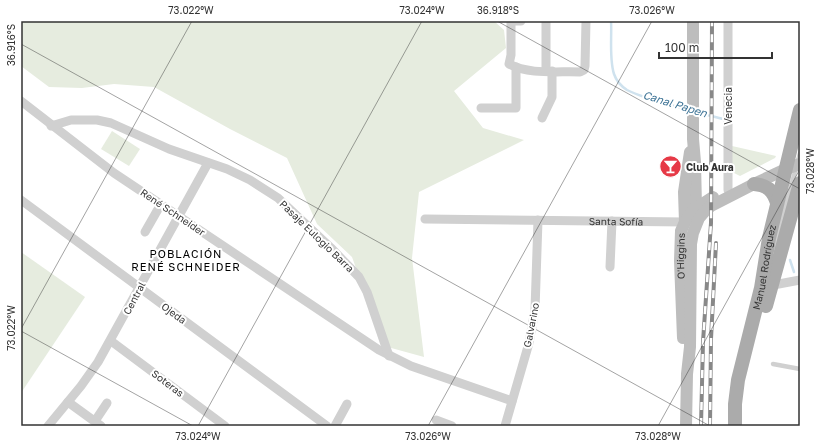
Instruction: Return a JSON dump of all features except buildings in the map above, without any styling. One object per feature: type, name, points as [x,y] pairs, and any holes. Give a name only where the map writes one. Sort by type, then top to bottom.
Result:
[{"type":"main road","name":"O'Higgins","points":[[686,426],[687,374],[690,347],[691,244],[693,233],[691,213],[695,162],[693,139],[693,21]]},
{"type":"main road","name":"Manuel Rodríguez","points":[[767,286],[769,238],[777,202],[795,161],[800,110]]},
{"type":"main road","name":"Santa Sofía","points":[[691,213],[728,190],[795,161]]},
{"type":"main road","points":[[691,213],[705,211],[711,206],[795,161]]},
{"type":"main road","name":"Manuel Rodríguez","points":[[736,425],[743,409],[747,381],[767,286],[798,199],[800,183]]},
{"type":"main road","points":[[754,184],[763,185],[770,189],[777,202]]},
{"type":"street","points":[[481,108],[516,108],[511,55],[511,21],[521,21]]},
{"type":"street","points":[[542,118],[552,97],[546,21]]},
{"type":"street","points":[[512,65],[530,70],[580,72],[584,70],[586,21]]},
{"type":"street","name":"Venecia","points":[[728,21],[728,190]]},
{"type":"street","name":"René Schneider","points":[[21,101],[51,126],[108,168],[389,356]]},
{"type":"street","name":"Pasaje Eulogio Barra","points":[[51,126],[71,120],[96,120],[111,122],[169,149],[239,174],[278,198],[355,272],[367,292],[389,356]]},
{"type":"street","name":"Central","points":[[48,426],[93,370],[111,341],[208,163]]},
{"type":"street","name":"Ojeda","points":[[21,200],[327,426]]},
{"type":"street","points":[[145,232],[161,204]]},
{"type":"street","name":"Santa Sofía","points":[[425,219],[612,221],[691,213]]},
{"type":"street","name":"Galvarino","points":[[505,426],[529,343],[535,310],[538,220]]},
{"type":"street","points":[[610,267],[612,221]]},
{"type":"street","points":[[767,286],[800,280]]},
{"type":"street","name":"Soteras","points":[[111,341],[225,426]]},
{"type":"street","points":[[389,356],[411,366],[512,401]]},
{"type":"street","points":[[68,402],[98,424],[108,403]]},
{"type":"street","points":[[335,426],[347,404]]},
{"type":"street","points":[[436,420],[452,426]]},
{"type":"lane","points":[[767,286],[769,266],[795,161]]},
{"type":"lane","points":[[773,364],[800,369]]},
{"type":"shaded area","points":[[21,21],[494,21],[504,30],[506,48],[454,91],[483,128],[524,140],[419,192],[412,258],[424,357],[384,346],[352,257],[317,224],[287,158],[230,129],[154,87],[114,84],[82,88],[49,87],[21,66]]},
{"type":"shaded area","points":[[112,131],[140,149],[129,166],[101,149]]},
{"type":"shaded area","points":[[732,146],[776,156],[775,158],[740,176],[732,172]]},
{"type":"shaded area","points":[[21,252],[85,297],[21,393]]},
{"type":"waterway","name":"Canal Papen","points":[[611,21],[612,68],[619,83],[633,93],[689,110]]},
{"type":"waterway","name":"Canal Papen","points":[[696,112],[723,119]]},
{"type":"waterway","name":"Canal Papen","points":[[790,260],[794,272]]},
{"type":"railway","points":[[701,426],[703,342],[711,223],[712,21]]},
{"type":"railway","points":[[710,426],[711,339],[716,243]]},
{"type":"place","name":"Club Aura","points":[[671,167]]},
{"type":"district","name":"POBLACIÓN RENÉ SCHNEIDER","points":[[186,260]]}]
